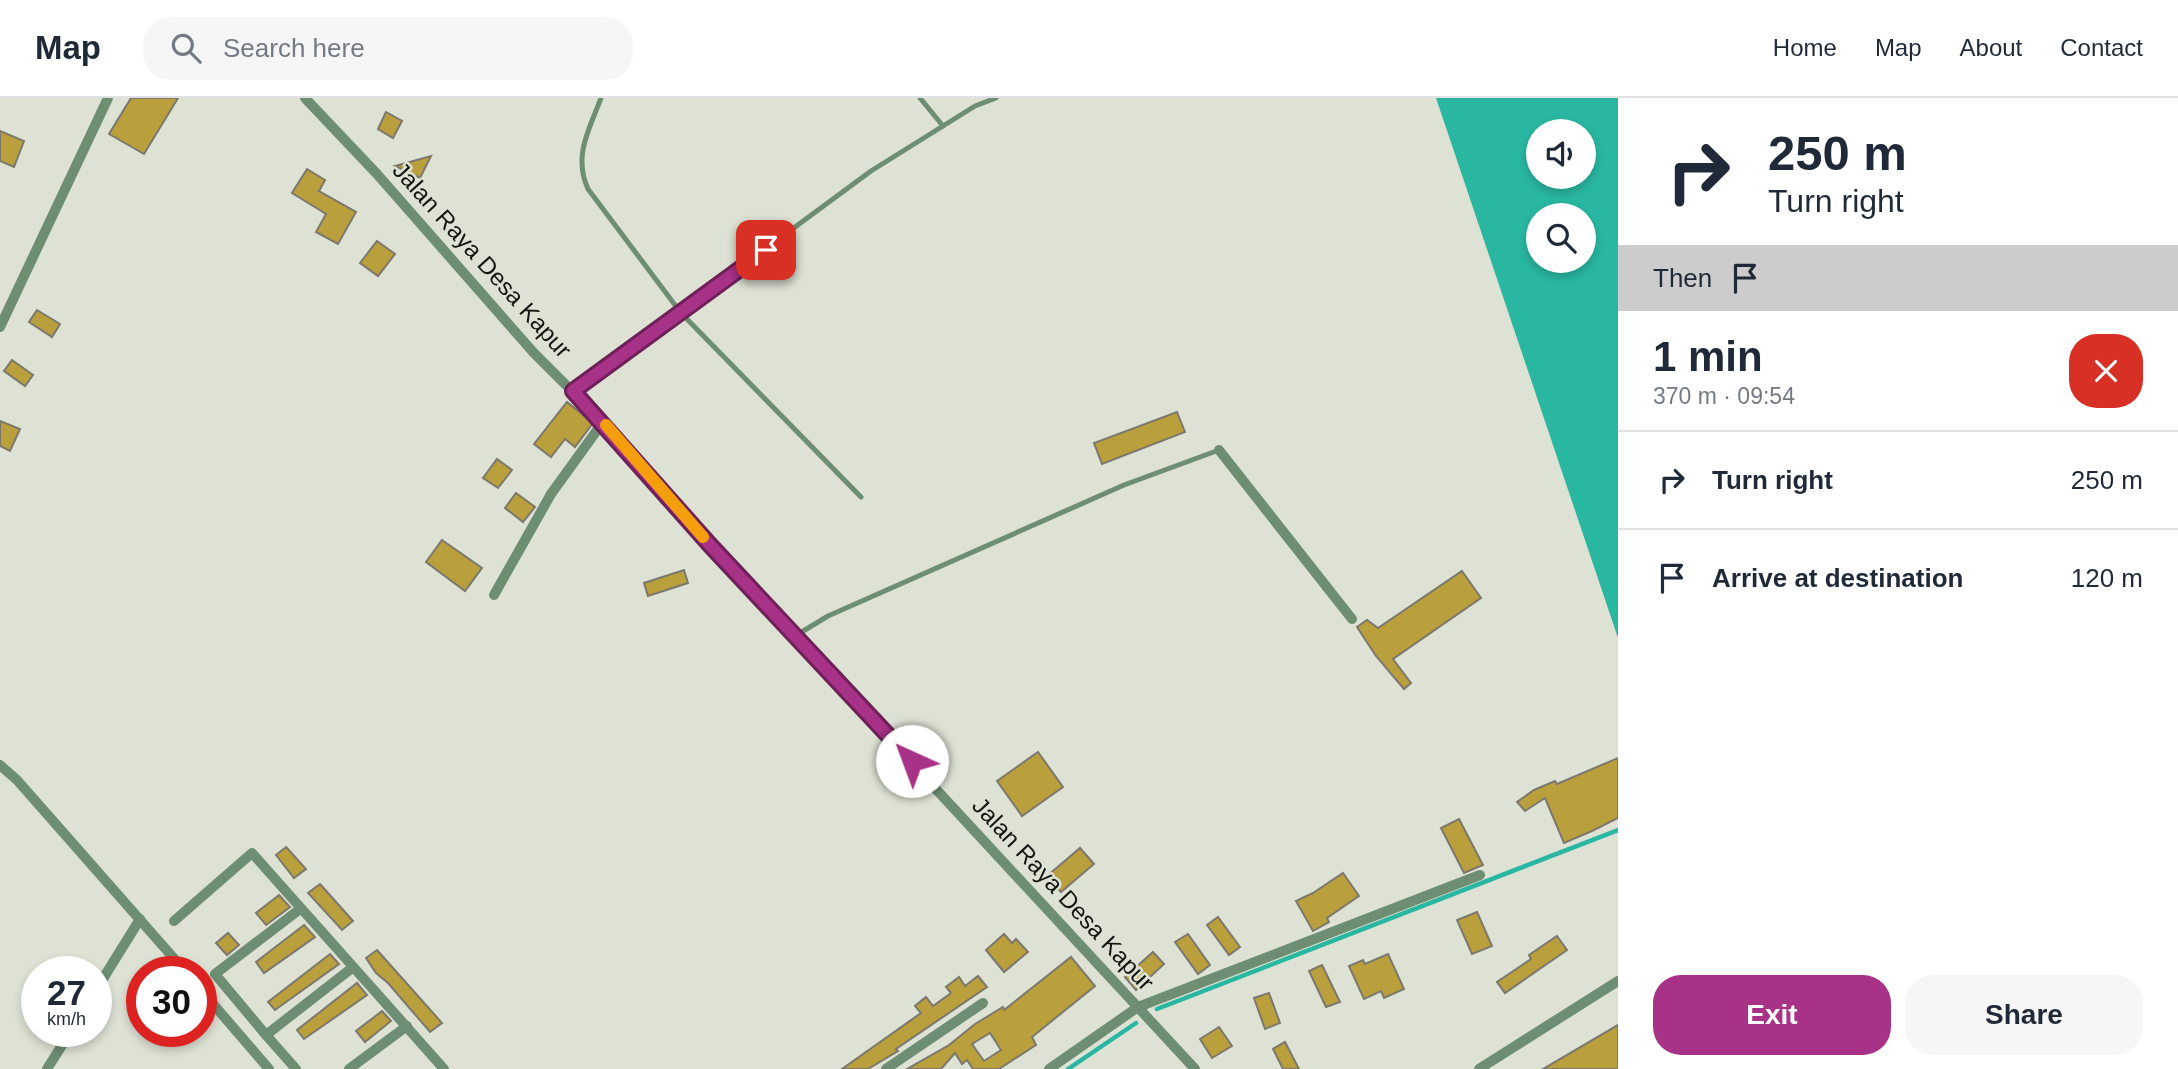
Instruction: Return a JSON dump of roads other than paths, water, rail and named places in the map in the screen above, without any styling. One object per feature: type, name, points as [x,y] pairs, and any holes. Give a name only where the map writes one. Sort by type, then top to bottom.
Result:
[{"type":"street","points":[[0,327],[108,98]]},
{"type":"street","name":"Jalan Raya Desa Kapur","points":[[305,98],[377,174],[533,352],[603,422],[710,545],[1195,1069]]},
{"type":"street","points":[[494,595],[551,494],[603,422]]},
{"type":"street","points":[[1219,450],[1352,619]]},
{"type":"street","points":[[0,765],[17,780],[172,956]]},
{"type":"street","points":[[174,920],[252,853],[444,1069]]},
{"type":"street","points":[[1049,1069],[1138,1007],[1480,875]]},
{"type":"street","points":[[296,1069],[215,974],[300,909]]},
{"type":"street","points":[[112,964],[140,919]]},
{"type":"street","points":[[266,1035],[352,968]]},
{"type":"street","points":[[1479,1069],[1618,981]]},
{"type":"street","points":[[886,1069],[983,1003]]},
{"type":"street","points":[[217,1008],[270,1069]]},
{"type":"street","points":[[349,1069],[407,1026]]},
{"type":"street","points":[[47,1069],[61,1047]]},
{"type":"lane","points":[[601,98],[580,152],[581,173],[594,197],[681,313],[861,497]]},
{"type":"lane","points":[[920,98],[943,126]]},
{"type":"lane","points":[[573,391],[871,171],[975,106],[996,98]]},
{"type":"lane","points":[[795,636],[828,616],[1124,485],[1219,450]]},
{"type":"water","points":[[1436,98],[1618,98],[1618,638]]},
{"type":"waterway","points":[[1157,1009],[1618,830]]},
{"type":"waterway","points":[[1068,1069],[1136,1023]]}]
